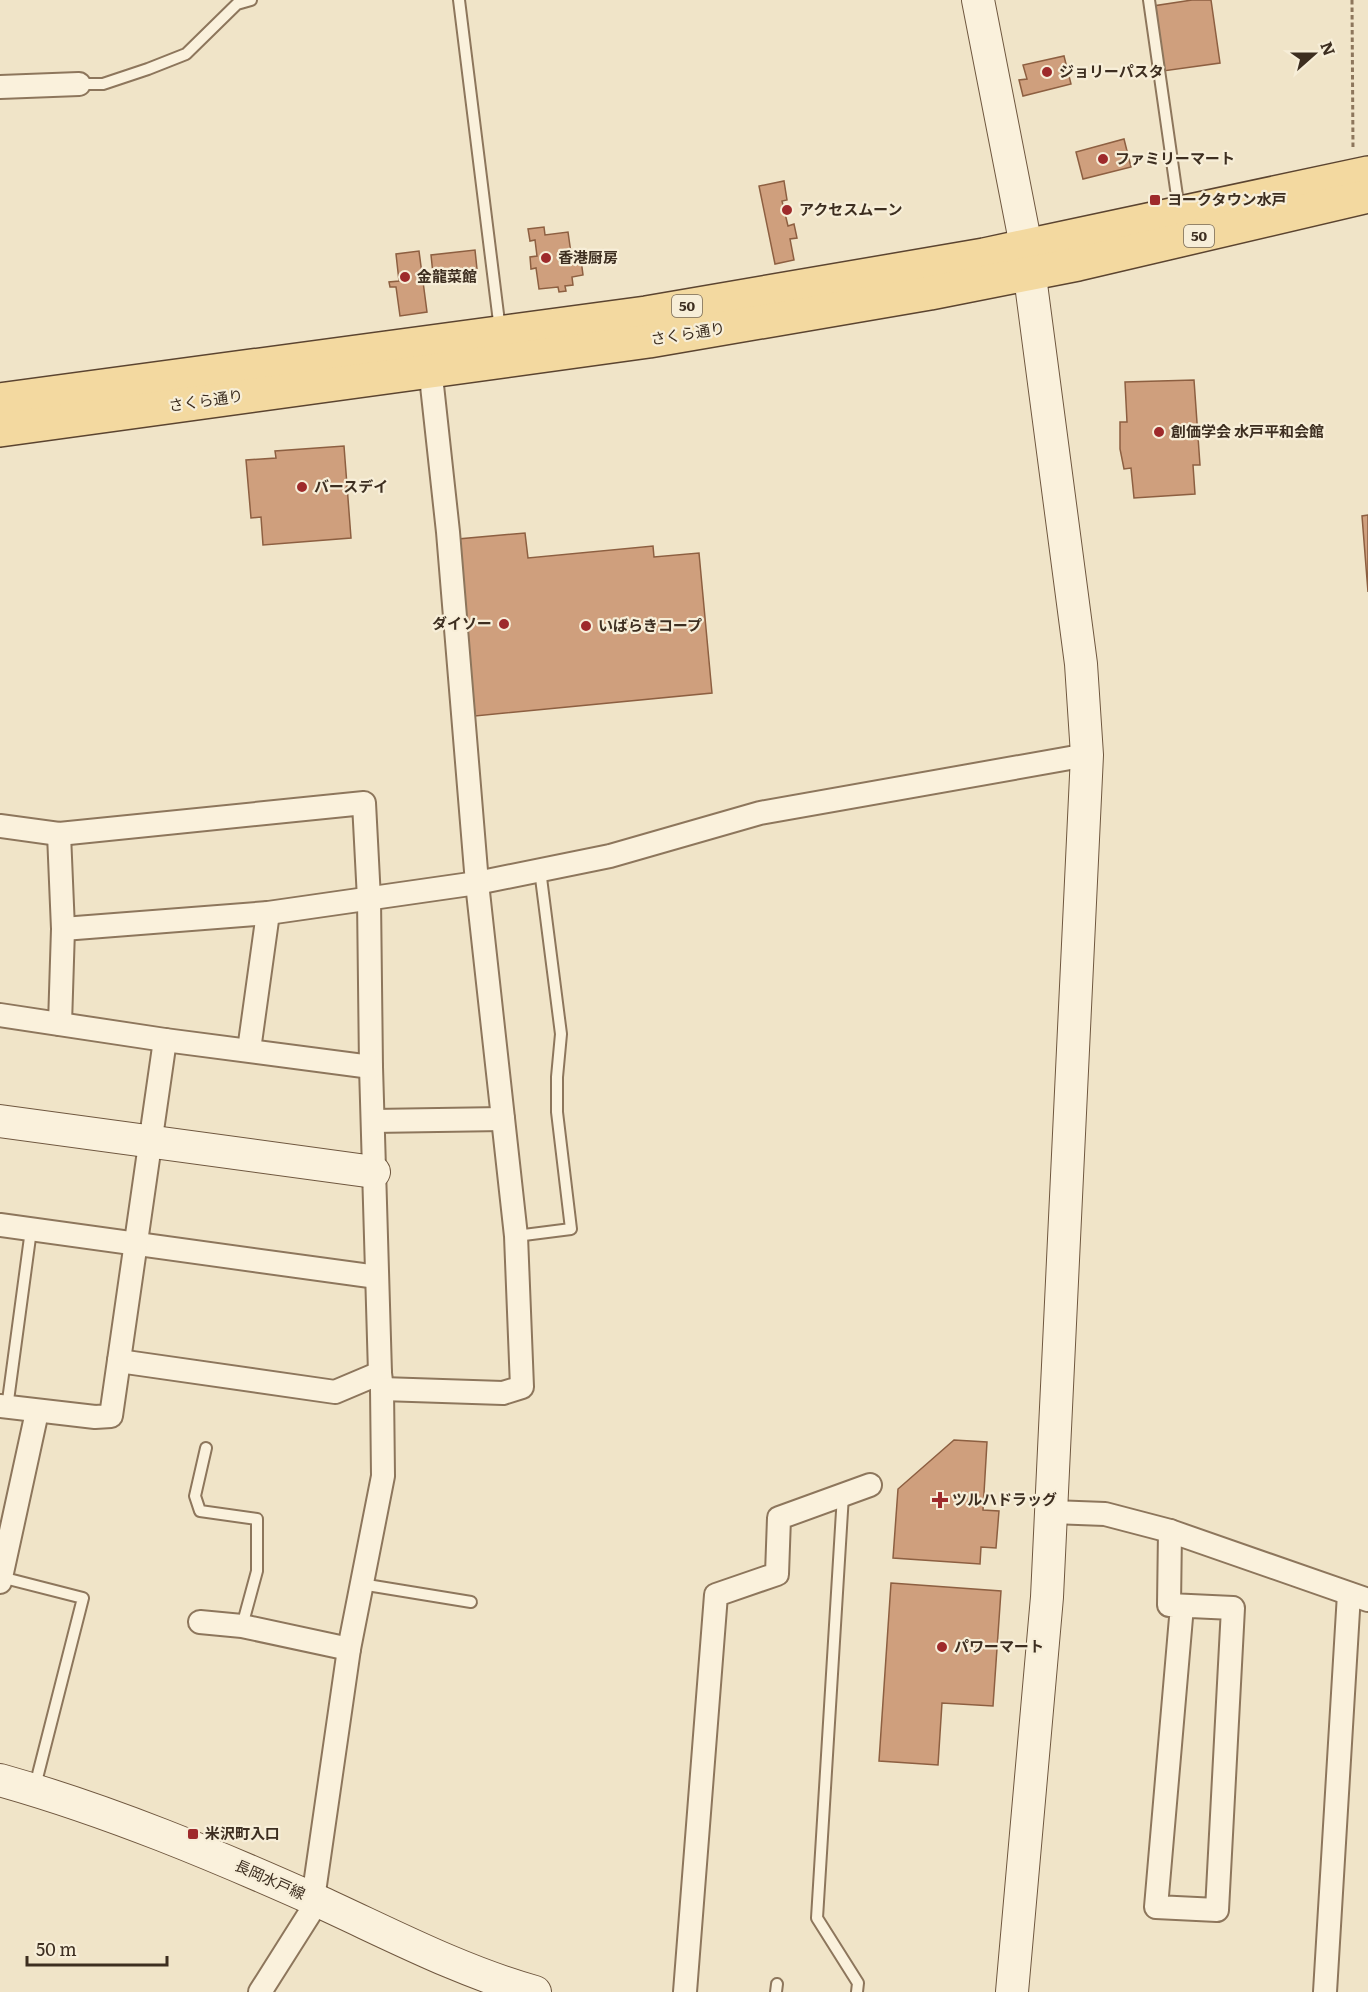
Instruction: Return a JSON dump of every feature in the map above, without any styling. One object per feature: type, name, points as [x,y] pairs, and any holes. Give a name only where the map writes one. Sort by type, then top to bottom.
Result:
[{"type":"main road","name":"さくら通り","points":[[0,430],[429,356],[501,332],[658,311],[933,265],[1028,260],[1363,182]]},
{"type":"main road","name":"さくら通り","points":[[0,400],[429,356],[650,340],[980,285],[1028,260],[1180,213],[1363,182]]},
{"type":"street","points":[[978,0],[1028,260],[1081,664],[1087,755],[1052,1512],[1046,1609],[1012,1992]]},
{"type":"street","points":[[0,87],[80,84]]},
{"type":"street","points":[[118,1361],[335,1392],[381,1381],[503,1393],[522,1387],[516,1236],[477,883],[449,544],[429,356]]},
{"type":"street","points":[[63,929],[268,913],[477,883],[610,856],[760,813],[1087,755]]},
{"type":"street","points":[[0,826],[59,834],[364,803],[369,899],[371,1067],[383,1476],[349,1649],[310,1913],[260,1992]]},
{"type":"street","points":[[59,834],[63,929],[60,1024]]},
{"type":"street","points":[[249,1050],[268,913]]},
{"type":"street","points":[[0,1015],[165,1040],[371,1067]]},
{"type":"street","points":[[4,1407],[95,1417],[111,1416],[165,1040]]},
{"type":"street","points":[[373,1121],[503,1119]]},
{"type":"street","points":[[0,1120],[374,1172]]},
{"type":"street","points":[[0,1225],[377,1277]]},
{"type":"street","points":[[1,1580],[37,1412]]},
{"type":"street","points":[[685,1992],[716,1595],[777,1574],[778,1518],[870,1485]]},
{"type":"street","points":[[1052,1512],[1105,1514],[1170,1531],[1358,1597],[1325,1992]]},
{"type":"street","points":[[1170,1531],[1168,1605],[1233,1608],[1216,1910],[1156,1907],[1182,1606]]},
{"type":"street","points":[[200,1622],[242,1626],[349,1649]]},
{"type":"street","name":"長岡水戸線","points":[[0,1780],[108,1814],[182,1842],[313,1899],[412,1946],[475,1982],[535,1992]]},
{"type":"lane","points":[[80,84],[103,84],[186,54],[237,4],[251,0]]},
{"type":"lane","points":[[459,0],[501,332]]},
{"type":"lane","points":[[1149,0],[1180,213]]},
{"type":"lane","points":[[516,1236],[571,1229],[557,1112],[561,1034],[540,870]]},
{"type":"lane","points":[[4,1407],[31,1230]]},
{"type":"lane","points":[[206,1448],[195,1496],[200,1511],[257,1519],[257,1571],[242,1626]]},
{"type":"lane","points":[[843,1495],[817,1918],[858,1983],[857,1992]]},
{"type":"lane","points":[[1,1580],[83,1598],[34,1789]]},
{"type":"lane","points":[[361,1584],[471,1602]]},
{"type":"path","points":[[1352,0],[1363,182]]},
{"type":"building","points":[[1192,0],[1211,0],[1220,63],[1163,71],[1153,6]]},
{"type":"building","name":"ジョリーパスタ","points":[[1064,56],[1071,84],[1023,96],[1019,80],[1027,79],[1023,65]]},
{"type":"building","name":"ファミリーマート","points":[[1124,139],[1131,167],[1083,179],[1076,152]]},
{"type":"building","points":[[784,181],[787,200],[782,201],[788,226],[794,224],[797,238],[790,239],[794,260],[775,264],[759,186]]},
{"type":"building","points":[[544,227],[545,235],[568,232],[571,253],[580,252],[583,275],[572,277],[573,285],[565,286],[566,291],[559,292],[558,287],[539,289],[536,268],[531,269],[530,257],[537,256],[535,240],[530,241],[528,229]]},
{"type":"building","points":[[475,250],[477,269],[433,274],[431,255]]},
{"type":"building","points":[[419,251],[427,312],[400,316],[396,287],[390,287],[389,282],[399,281],[396,254]]},
{"type":"building","name":"創価学会 水戸平和会館","points":[[1194,380],[1200,465],[1193,465],[1195,494],[1134,498],[1131,468],[1124,469],[1120,449],[1120,422],[1127,422],[1125,382]]},
{"type":"building","points":[[344,446],[351,538],[263,545],[261,517],[251,518],[246,460],[276,458],[275,451]]},
{"type":"building","points":[[1368,515],[1368,592],[1362,516]]},
{"type":"building","name":"いばらきコープ","points":[[525,533],[528,558],[653,546],[654,557],[699,553],[712,693],[475,716],[458,539]]},
{"type":"building","name":"ツルハドラッグ","points":[[954,1440],[987,1442],[983,1510],[999,1511],[996,1548],[981,1547],[980,1564],[893,1558],[898,1489]]},
{"type":"building","name":"パワーマート","points":[[891,1583],[1001,1591],[993,1706],[942,1703],[938,1765],[879,1761]]},
{"type":"place","name":"ジョリーパスタ","points":[[1047,72]]},
{"type":"place","name":"ファミリーマート","points":[[1103,159]]},
{"type":"place","name":"ヨークタウン水戸","points":[[1155,200]]},
{"type":"place","name":"アクセスムーン","points":[[787,210]]},
{"type":"place","name":"香港厨房","points":[[546,258]]},
{"type":"place","name":"金龍菜館","points":[[405,277]]},
{"type":"place","name":"創価学会 水戸平和会館","points":[[1159,432]]},
{"type":"place","name":"バースデイ","points":[[302,487]]},
{"type":"place","name":"ダイソー","points":[[504,624]]},
{"type":"place","name":"いばらきコープ","points":[[586,626]]},
{"type":"place","name":"ツルハドラッグ","points":[[940,1500]]},
{"type":"place","name":"パワーマート","points":[[942,1647]]},
{"type":"place","name":"米沢町入口","points":[[193,1834]]}]
